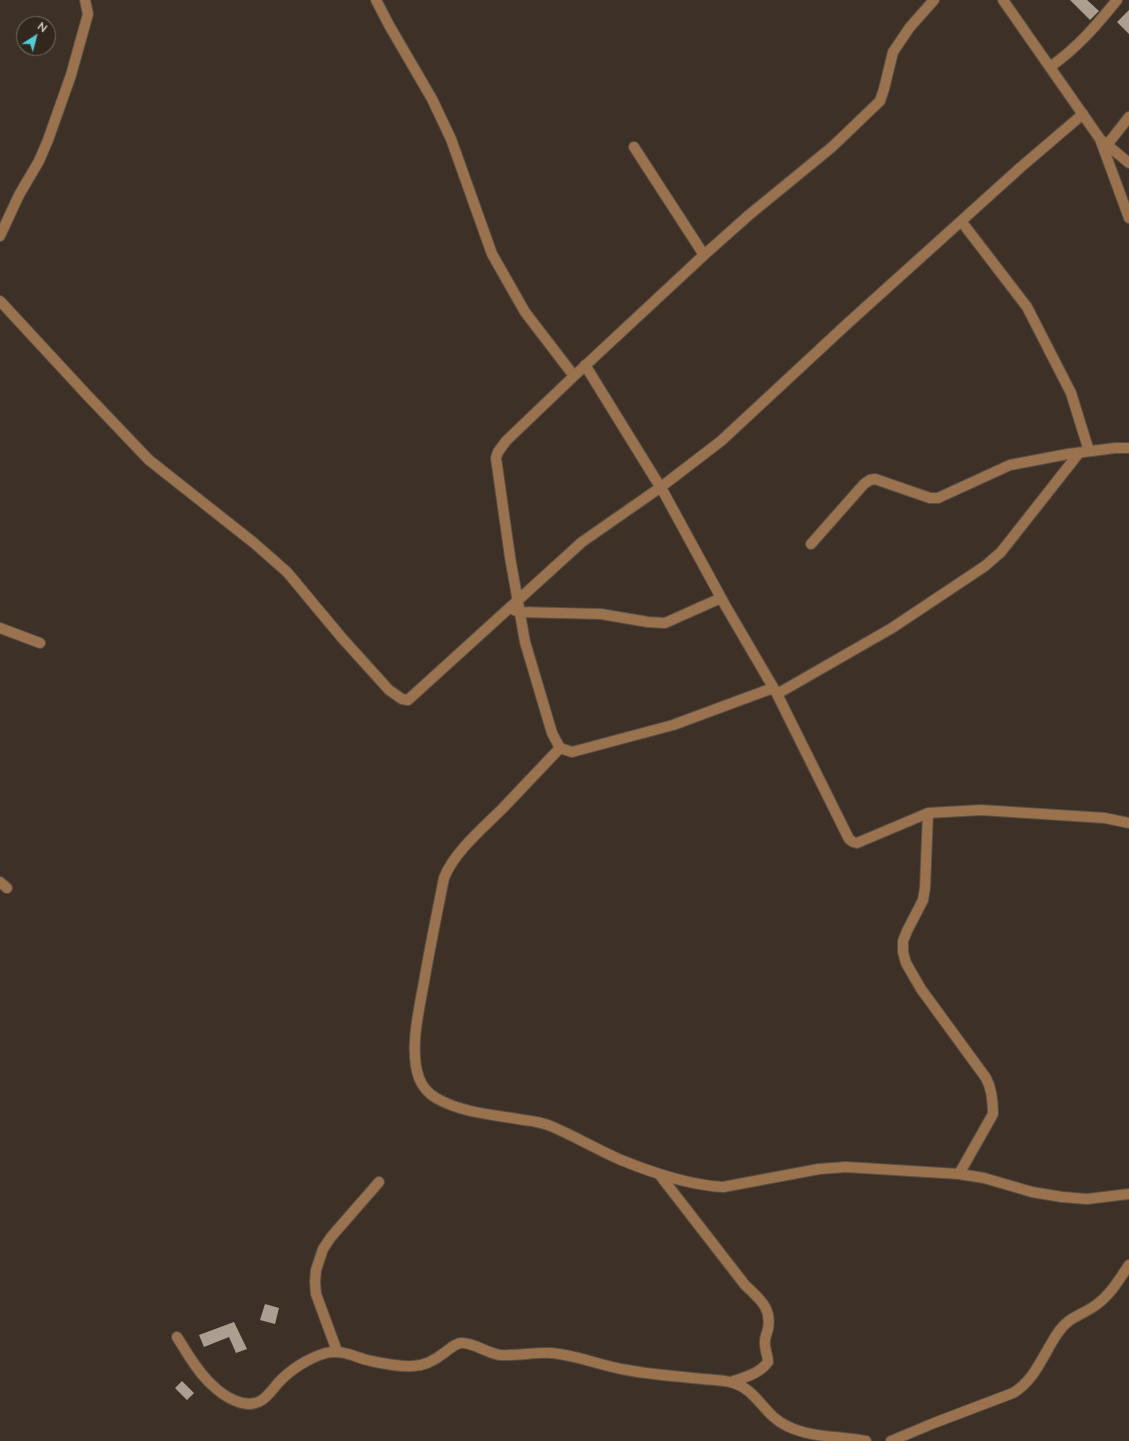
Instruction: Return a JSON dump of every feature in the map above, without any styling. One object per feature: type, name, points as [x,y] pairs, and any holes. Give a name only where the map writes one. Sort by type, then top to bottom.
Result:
[{"type":"street","points":[[0,236],[19,195],[39,161],[72,75],[88,14],[85,0]]},
{"type":"street","points":[[376,0],[432,99],[451,139],[492,254],[525,312],[574,376]]},
{"type":"street","points":[[934,0],[910,27],[893,52],[880,100],[832,147],[749,215],[704,255],[506,441],[498,452],[496,458],[517,600],[525,642],[552,733],[560,748],[572,752],[673,725],[775,691],[892,628],[985,566],[1001,552],[1084,452]]},
{"type":"street","points":[[1003,0],[1104,142],[1129,163]]},
{"type":"street","points":[[1050,67],[1065,56],[1090,33],[1117,0]]},
{"type":"street","points":[[0,301],[149,460],[254,543],[287,572],[389,690],[402,700],[408,700],[582,542],[661,487],[721,441],[961,221],[1083,114]]},
{"type":"street","points":[[1104,142],[1129,117]]},
{"type":"street","points":[[1104,142],[1129,218]]},
{"type":"street","points":[[634,147],[704,255]]},
{"type":"street","points":[[961,221],[1026,307],[1071,393],[1084,452]]},
{"type":"street","points":[[585,366],[661,487],[721,598],[775,691],[846,834],[853,842],[857,843],[928,813],[988,810],[1105,818],[1129,823]]},
{"type":"street","points":[[811,544],[864,484],[870,480],[875,479],[930,498],[938,498],[1010,464],[1084,452],[1115,448],[1129,448]]},
{"type":"street","points":[[508,609],[519,612],[601,614],[648,622],[665,623],[721,598]]},
{"type":"street","points":[[0,628],[40,643]]},
{"type":"street","points":[[560,748],[456,856],[448,868],[444,878],[418,1017],[415,1047],[419,1078],[426,1090],[436,1098],[464,1109],[552,1126],[621,1160],[659,1174],[708,1186],[723,1187],[819,1169],[846,1167],[959,1174],[984,1178],[1032,1192],[1062,1197],[1087,1199],[1129,1194]]},
{"type":"street","points":[[928,813],[925,888],[923,900],[903,941],[903,952],[906,963],[921,989],[986,1078],[990,1086],[993,1105],[993,1114],[959,1174]]},
{"type":"street","points":[[659,1174],[746,1285],[762,1301],[769,1314],[765,1342],[768,1362],[760,1370],[753,1374],[731,1382]]},
{"type":"street","points":[[337,1351],[316,1294],[316,1270],[323,1249],[331,1237],[379,1182]]},
{"type":"street","points":[[891,1441],[1013,1393],[1022,1388],[1030,1379],[1057,1334],[1065,1324],[1075,1316],[1095,1306],[1104,1298],[1112,1290],[1129,1265]]},
{"type":"street","points":[[177,1337],[198,1369],[211,1385],[234,1400],[244,1404],[256,1404],[264,1399],[294,1368],[325,1353],[337,1351],[344,1352],[370,1361],[400,1366],[416,1366],[426,1364],[454,1345],[460,1343],[468,1344],[490,1353],[502,1355],[551,1353],[566,1355],[627,1370],[731,1382],[752,1392],[767,1412],[786,1426],[802,1432],[818,1435],[866,1441]]},
{"type":"building","points":[[1070,0],[1087,0],[1099,11],[1090,20]]},
{"type":"building","points":[[1129,10],[1129,34],[1117,22]]},
{"type":"building","points":[[265,1304],[279,1308],[275,1324],[260,1320]]},
{"type":"building","points":[[234,1322],[247,1349],[236,1353],[229,1337],[204,1347],[199,1335]]},
{"type":"building","points":[[182,1381],[194,1393],[187,1400],[175,1388]]}]
